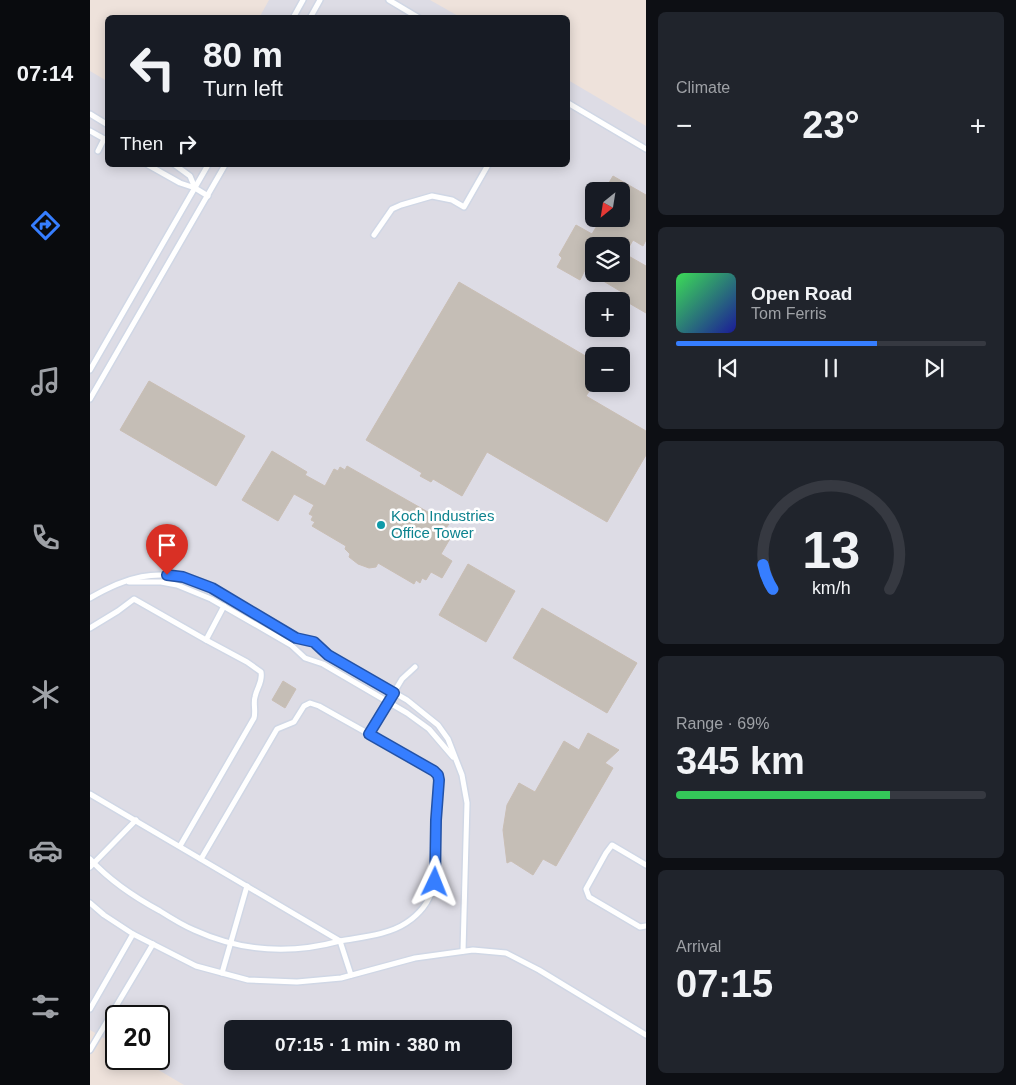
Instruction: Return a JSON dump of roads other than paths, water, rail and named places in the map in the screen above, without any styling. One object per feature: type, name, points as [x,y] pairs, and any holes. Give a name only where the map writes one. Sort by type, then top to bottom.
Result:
[{"type":"lane","points":[[294,15],[303,0]]},
{"type":"lane","points":[[312,15],[320,0]]},
{"type":"lane","points":[[389,0],[414,15]]},
{"type":"lane","points":[[570,104],[646,149]]},
{"type":"lane","points":[[90,114],[105,122]]},
{"type":"lane","points":[[90,131],[105,139]]},
{"type":"lane","points":[[98,151],[105,141]]},
{"type":"lane","points":[[152,167],[208,196]]},
{"type":"lane","points":[[178,167],[190,176],[195,188]]},
{"type":"lane","points":[[90,370],[207,167]]},
{"type":"lane","points":[[90,399],[224,167]]},
{"type":"lane","points":[[374,235],[392,209],[401,204],[432,196],[452,200],[464,207],[487,167]]},
{"type":"lane","points":[[90,598],[112,585],[148,575],[167,575],[190,579],[212,588],[295,637],[314,642],[328,655],[394,693],[425,713],[438,725],[448,739],[462,775],[466,803],[463,951]]},
{"type":"lane","points":[[124,582],[161,582],[177,585],[224,606],[291,645],[305,658],[322,664],[389,702],[429,729],[456,760]]},
{"type":"lane","points":[[90,628],[134,599],[247,662],[261,672],[262,678],[254,698],[256,709],[254,718],[180,846]]},
{"type":"lane","points":[[206,640],[224,606]]},
{"type":"lane","points":[[291,645],[295,637]]},
{"type":"lane","points":[[322,664],[328,655]]},
{"type":"lane","points":[[369,734],[402,679],[415,668]]},
{"type":"lane","points":[[136,820],[91,863],[136,898],[194,930],[230,943],[289,951],[317,948],[386,932],[406,923],[429,900],[435,886],[438,775],[369,734],[319,706],[310,703],[304,706],[294,722],[277,729],[201,859]]},
{"type":"lane","points":[[90,794],[340,942],[351,975]]},
{"type":"lane","points":[[646,865],[612,845],[586,889],[589,898],[640,927],[646,926]]},
{"type":"lane","points":[[222,973],[247,886]]},
{"type":"lane","points":[[90,903],[104,915],[134,934],[196,966],[248,980],[297,982],[341,978],[415,958],[473,950],[506,953],[539,970],[646,1035]]},
{"type":"lane","points":[[90,1009],[134,934]]},
{"type":"lane","points":[[90,1050],[153,944]]},
{"type":"place","name":"Koch Industries Office Tower","points":[[381,525]]}]
